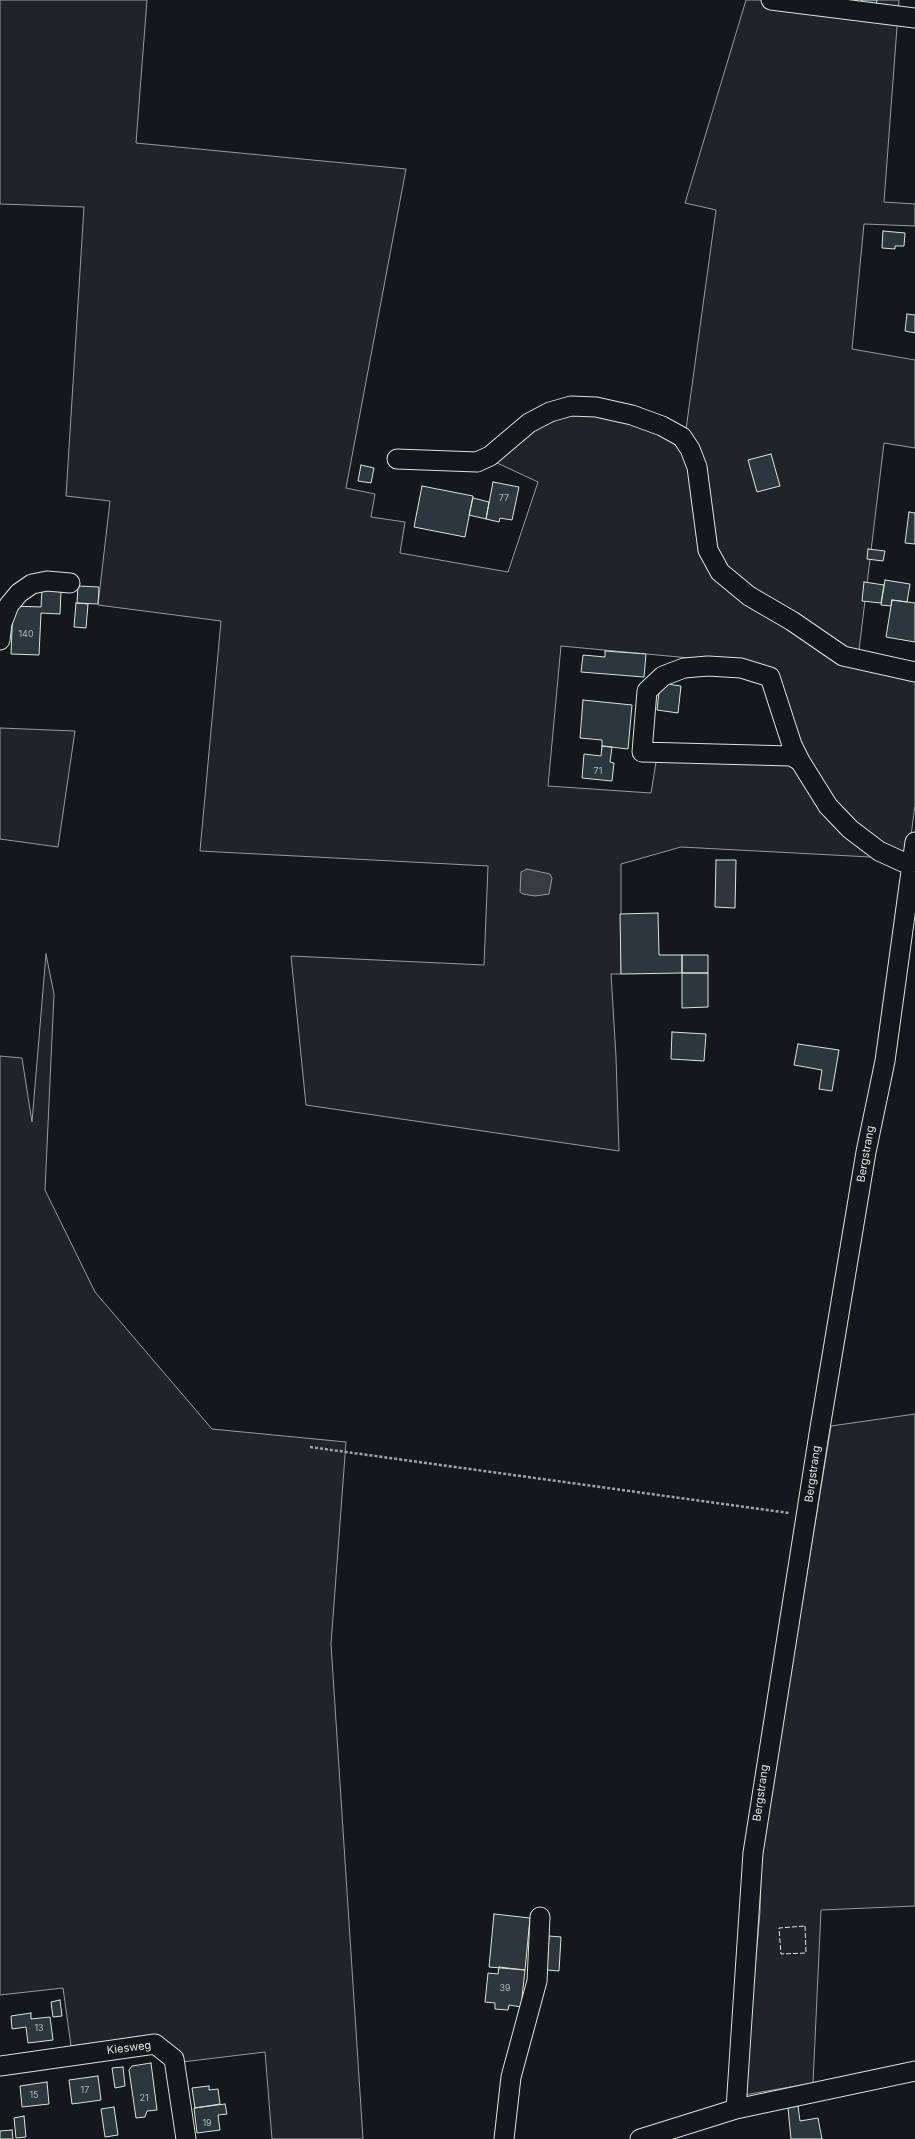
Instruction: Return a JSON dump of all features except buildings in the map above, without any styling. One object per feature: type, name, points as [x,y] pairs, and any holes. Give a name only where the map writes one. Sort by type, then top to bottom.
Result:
[{"type":"street","points":[[771,0],[915,18]]},
{"type":"street","points":[[397,459],[477,462],[490,456],[529,423],[550,412],[571,406],[596,407],[632,415],[662,426],[682,437],[690,449],[697,467],[708,550],[720,572],[749,596],[792,620],[843,656],[915,672]]},
{"type":"street","points":[[0,640],[2,623],[9,605],[19,593],[32,584],[47,581],[70,583]]},
{"type":"street","points":[[800,762],[791,756],[774,754],[642,752],[647,691],[662,676],[684,668],[708,666],[741,668],[770,677],[792,745],[800,762],[828,806],[850,829],[879,851],[903,862],[912,875]]},
{"type":"street","name":"Bergstrang","points":[[736,2109],[753,1853],[819,1434],[866,1152],[885,1061],[912,875],[915,842]]},
{"type":"street","points":[[504,2139],[511,2077],[537,1981],[540,1918]]},
{"type":"street","name":"Kiesweg","points":[[0,2066],[155,2044],[174,2060],[186,2139]]},
{"type":"street","points":[[640,2139],[736,2109],[915,2071]]},
{"type":"path","points":[[310,1447],[349,1451],[775,1512],[807,1514]]},
{"type":"shaded area","points":[[0,0],[147,0],[136,143],[406,169],[346,488],[375,494],[371,517],[405,522],[400,553],[508,572],[538,482],[495,462],[538,426],[570,414],[632,419],[684,444],[716,210],[685,203],[746,0],[899,0],[884,202],[915,204],[915,226],[864,224],[852,349],[915,360],[915,448],[884,443],[857,667],[915,680],[915,805],[908,859],[681,847],[621,864],[621,974],[611,974],[616,1057],[619,1151],[306,1105],[291,956],[484,965],[488,866],[200,851],[221,621],[98,605],[110,501],[66,496],[84,207],[0,204]],"holes":[[[561,646],[743,663],[771,672],[800,755],[656,762],[651,793],[548,786]]]},
{"type":"shaded area","points":[[0,728],[75,731],[58,847],[0,839]]},
{"type":"shaded area","points":[[527,869],[550,874],[552,878],[549,894],[535,896],[520,892],[521,872]]},
{"type":"shaded area","points":[[46,954],[54,994],[45,1190],[95,1292],[212,1429],[346,1442],[331,1644],[363,2139],[272,2139],[265,2052],[182,2062],[157,2035],[71,2046],[63,1988],[0,1995],[0,1056],[22,1058],[32,1122]]},
{"type":"shaded area","points":[[915,1414],[915,1906],[821,1910],[813,2083],[744,2095],[760,1912],[762,1848],[831,1426]]},
{"type":"fence","points":[[805,1926],[806,1953],[781,1954],[779,1928],[805,1926]]}]
